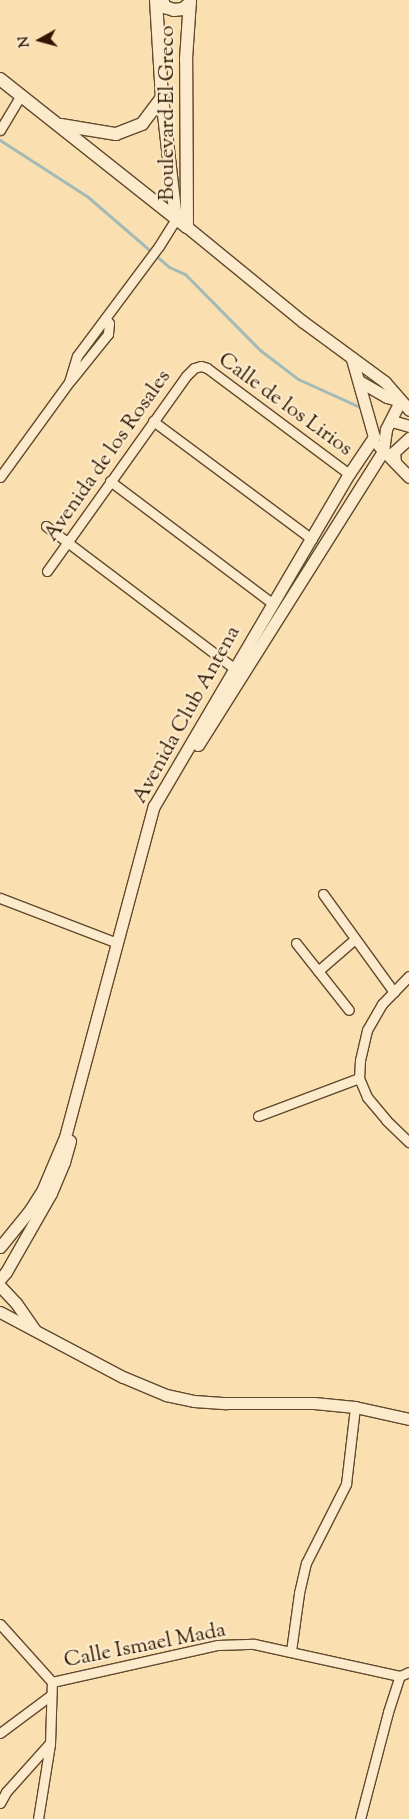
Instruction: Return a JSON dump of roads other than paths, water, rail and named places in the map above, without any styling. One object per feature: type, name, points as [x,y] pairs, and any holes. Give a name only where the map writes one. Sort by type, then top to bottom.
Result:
[{"type":"main road","name":"Boulevard El Greco","points":[[156,0],[162,92],[176,219]]},
{"type":"main road","points":[[162,0],[165,7],[174,10],[183,9],[190,1]]},
{"type":"main road","name":"Boulevard El Greco","points":[[187,227],[186,59],[190,1]]},
{"type":"main road","points":[[0,79],[187,227]]},
{"type":"main road","points":[[57,124],[116,134],[142,124],[162,92],[187,88]]},
{"type":"street","points":[[0,130],[21,95]]},
{"type":"street","points":[[0,477],[70,382],[77,356],[159,246],[176,219]]},
{"type":"street","points":[[187,227],[302,321],[385,382],[404,401],[409,410]]},
{"type":"street","points":[[352,359],[374,438],[409,477]]},
{"type":"street","name":"Avenida de los Rosales","points":[[47,571],[186,376],[194,368],[201,366]]},
{"type":"street","name":"Calle de los Lirios","points":[[201,366],[207,368],[349,474]]},
{"type":"street","points":[[359,381],[387,397],[404,401]]},
{"type":"street","name":"Avenida Club Antena","points":[[0,1246],[30,1210],[43,1189],[65,1137],[154,806],[349,474],[374,438],[389,425],[404,401]]},
{"type":"street","points":[[153,421],[312,539]]},
{"type":"street","points":[[389,425],[409,426]]},
{"type":"street","name":"Avenida Club Antena","points":[[0,1279],[6,1272],[51,1193],[64,1162],[160,809],[383,450],[389,425]]},
{"type":"street","points":[[395,462],[394,452],[409,438]]},
{"type":"street","points":[[110,481],[273,604]]},
{"type":"street","points":[[46,526],[234,668]]},
{"type":"street","points":[[323,894],[394,992]]},
{"type":"street","points":[[0,898],[117,942]]},
{"type":"street","points":[[318,971],[355,939]]},
{"type":"street","points":[[296,943],[349,1010]]},
{"type":"street","points":[[409,976],[382,1004],[367,1030],[360,1060],[359,1078],[367,1097],[386,1120],[409,1142]]},
{"type":"street","points":[[258,1116],[359,1078]]},
{"type":"street","points":[[0,1286],[16,1303],[35,1330]]},
{"type":"street","points":[[0,1312],[123,1377],[166,1395],[194,1401],[226,1403],[314,1403],[355,1406],[409,1419]]},
{"type":"street","points":[[291,1651],[299,1593],[306,1563],[346,1484],[355,1406]]},
{"type":"street","name":"Calle Ismael Mada","points":[[0,1624],[52,1682],[218,1645],[254,1644],[400,1676]]},
{"type":"street","points":[[360,1819],[388,1712],[400,1676],[409,1672]]},
{"type":"street","points":[[38,1819],[50,1744],[50,1695],[52,1682]]},
{"type":"street","points":[[0,1733],[50,1695]]},
{"type":"street","points":[[0,1803],[6,1792],[50,1744]]},
{"type":"waterway","points":[[0,140],[88,197],[169,267],[185,274],[260,350],[298,379],[362,408]]}]
